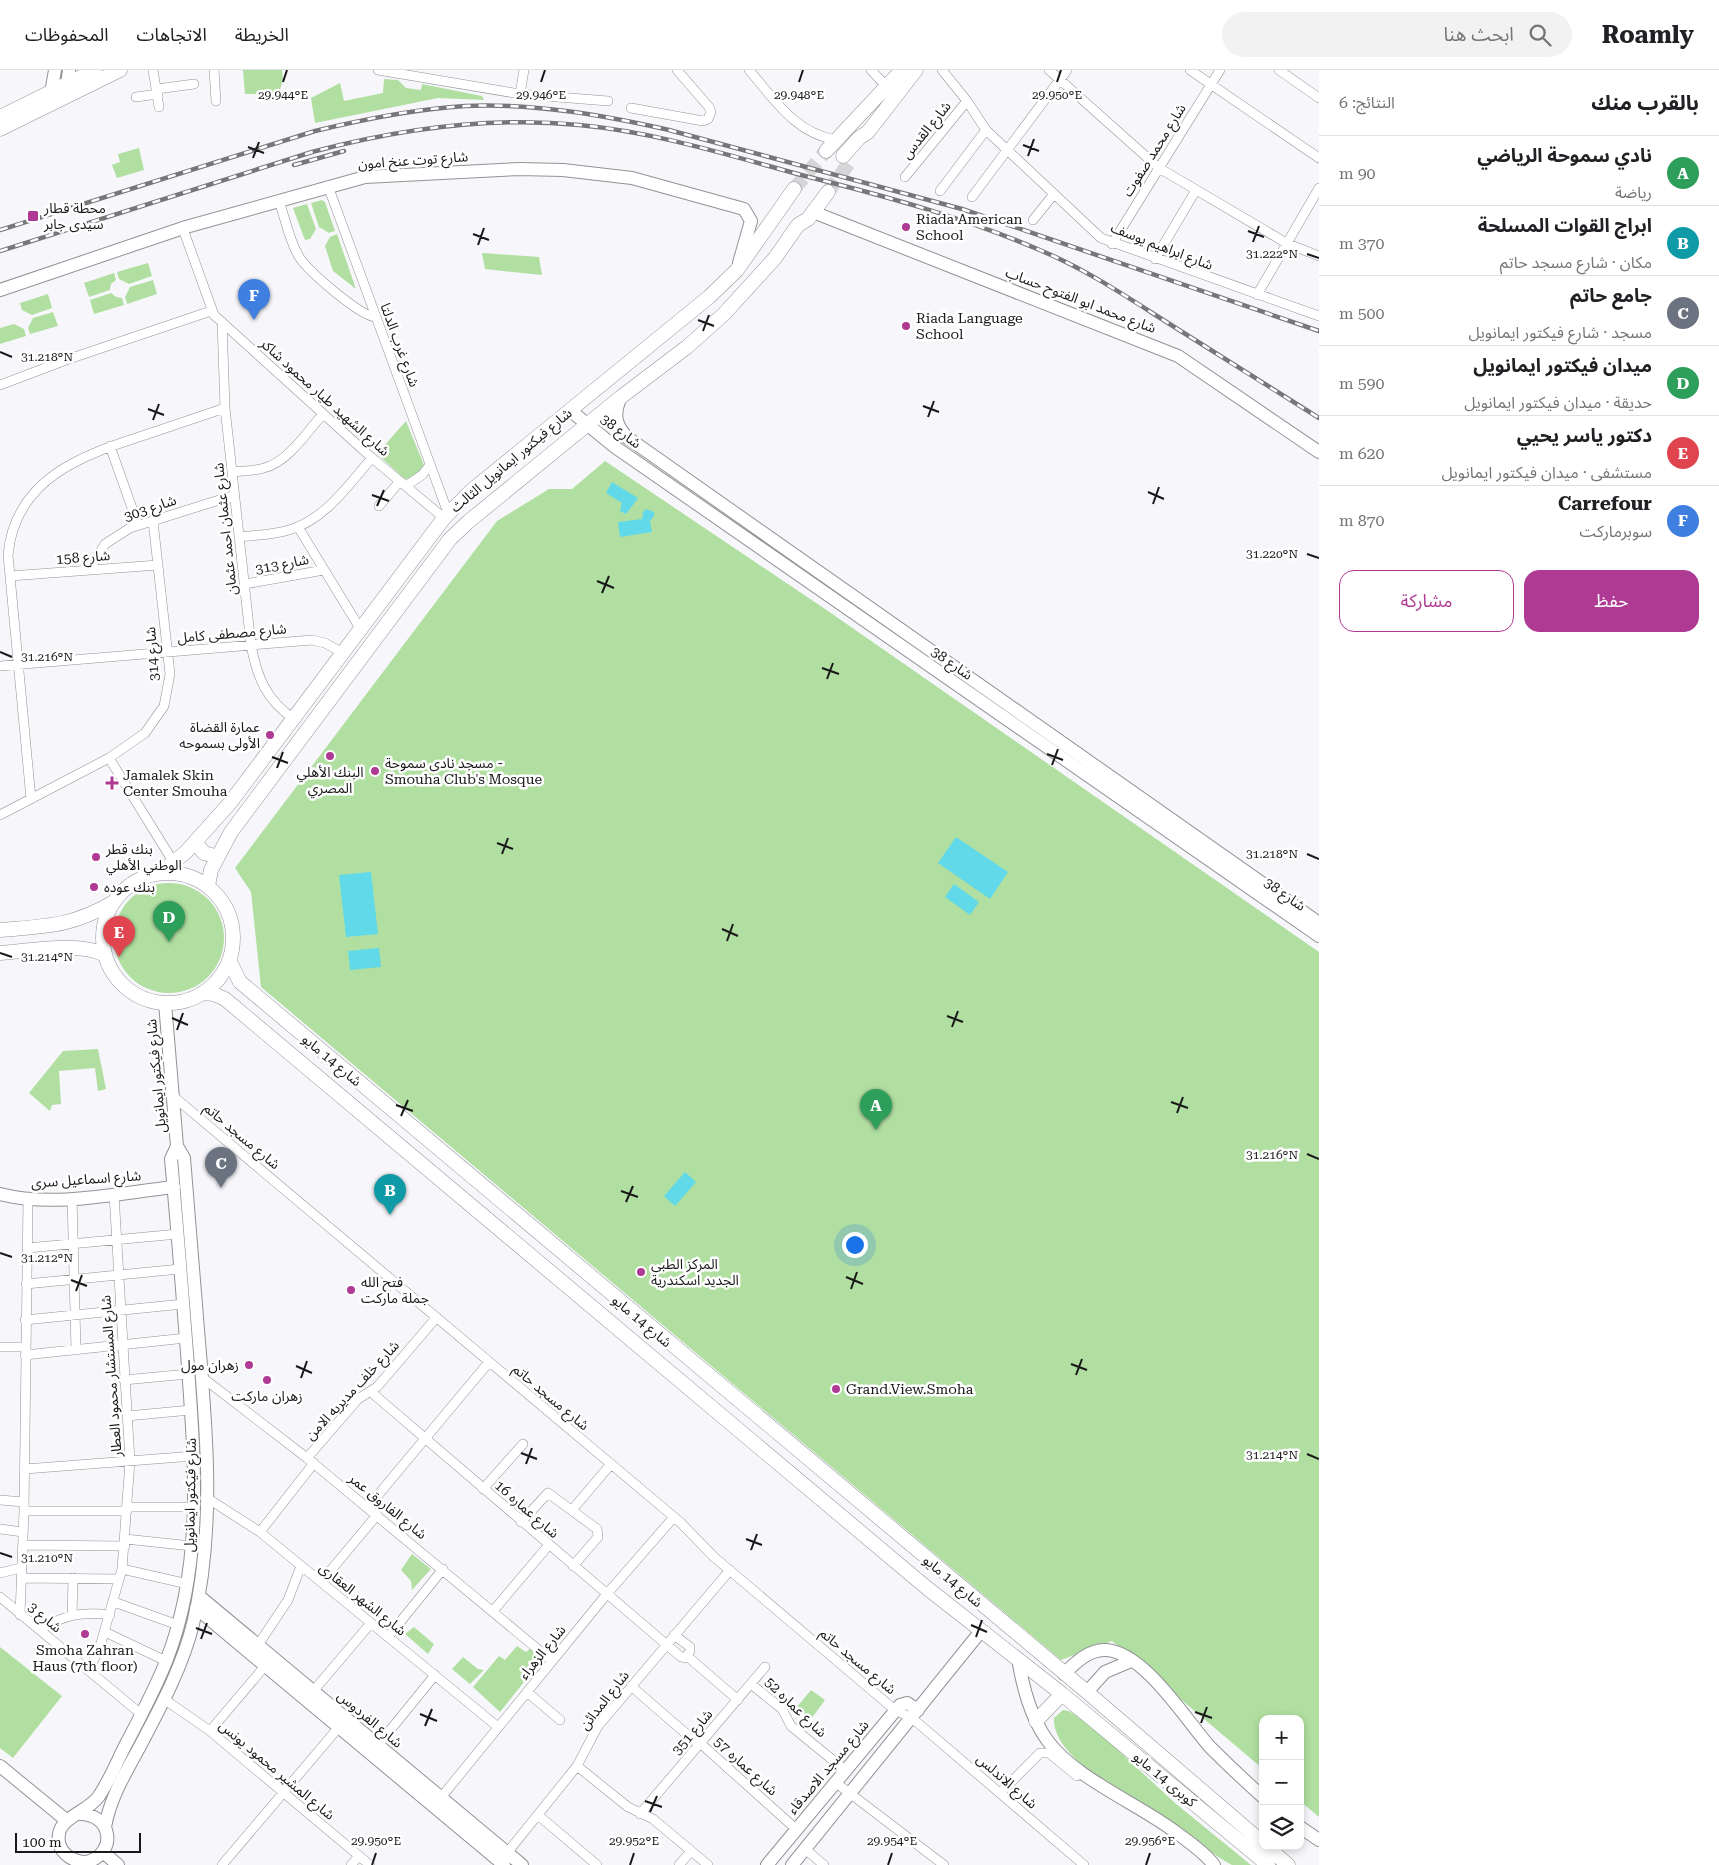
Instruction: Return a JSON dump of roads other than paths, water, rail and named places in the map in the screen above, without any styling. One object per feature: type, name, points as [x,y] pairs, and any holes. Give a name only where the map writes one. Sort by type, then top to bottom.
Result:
[{"type":"main road","points":[[66,91],[95,70]]},
{"type":"main road","points":[[0,129],[66,91],[120,70]]},
{"type":"main road","points":[[826,151],[902,70]]},
{"type":"main road","points":[[847,158],[864,143],[868,132],[916,70]]},
{"type":"main road","points":[[0,117],[50,99]]},
{"type":"main road","name":"شارع فيكتور ايمانويل الثالث","points":[[160,873],[174,863],[195,842],[230,803],[446,515],[709,297],[737,270],[770,220],[794,189]]},
{"type":"main road","name":"شارع فيكتور ايمانويل الثالث","points":[[208,886],[218,857],[231,832],[450,539],[468,522],[621,397],[687,347],[724,314],[769,265],[798,225],[813,212],[824,189],[802,211],[798,225]]},
{"type":"main road","points":[[709,297],[724,314]]},
{"type":"main road","points":[[195,842],[204,853],[218,857]]},
{"type":"main road","points":[[160,873],[185,875],[208,886],[220,899],[229,914],[233,931],[229,960],[221,976],[202,993],[178,1002],[165,1003],[145,999],[128,989],[110,968],[105,955],[104,924],[112,903],[126,887],[136,880],[160,873]]},
{"type":"main road","points":[[0,930],[58,925],[77,921],[112,903]]},
{"type":"main road","points":[[58,925],[66,931],[68,936],[67,942],[60,949]]},
{"type":"main road","points":[[0,953],[60,949],[90,950],[105,955]]},
{"type":"main road","name":"شارع 14 مايو","points":[[229,960],[240,982],[1087,1692]]},
{"type":"main road","name":"شارع 14 مايو","points":[[202,993],[214,994],[225,999],[907,1572],[1062,1694]]},
{"type":"main road","points":[[492,1224],[495,1215],[508,1208]]},
{"type":"main road","name":"كوبرى 14 مايو","points":[[1087,1692],[1259,1840]]},
{"type":"main road","points":[[1036,1721],[1062,1694]]},
{"type":"main road","name":"كوبرى 14 مايو","points":[[1062,1694],[1268,1865]]},
{"type":"main road","points":[[1271,1850],[1288,1865]]},
{"type":"street","points":[[50,99],[55,70]]},
{"type":"street","points":[[66,91],[69,70]]},
{"type":"street","points":[[153,70],[159,107]]},
{"type":"street","points":[[214,70],[216,101]]},
{"type":"street","points":[[378,70],[520,94],[608,101]]},
{"type":"street","points":[[520,94],[524,70]]},
{"type":"street","points":[[631,108],[703,121],[708,119],[710,114],[709,107],[677,70]]},
{"type":"street","points":[[750,70],[794,122],[810,132],[836,140]]},
{"type":"street","points":[[872,70],[886,86]]},
{"type":"street","name":"شارع ابراهيم يوسف","points":[[942,70],[967,101],[986,130],[1101,238],[1112,244],[1319,316]]},
{"type":"street","points":[[1049,70],[1159,168],[1288,244],[1319,256]]},
{"type":"street","points":[[972,197],[1068,70]]},
{"type":"street","points":[[1190,70],[1319,158]]},
{"type":"street","name":"شارع محمد صفوت","points":[[1112,244],[1220,70]]},
{"type":"street","points":[[1279,70],[1319,98]]},
{"type":"street","points":[[136,97],[194,84]]},
{"type":"street","name":"شارع القدس","points":[[905,177],[967,101]]},
{"type":"street","points":[[940,191],[986,130]]},
{"type":"street","name":"شارع توت عنخ امون","points":[[0,290],[182,229],[365,177],[519,169],[563,170],[632,178],[744,209],[751,221],[737,270]]},
{"type":"street","name":"شارع غرب الدلتا","points":[[328,186],[430,465],[446,515]]},
{"type":"street","points":[[1257,295],[1319,188]]},
{"type":"street","points":[[1155,259],[1196,190]]},
{"type":"street","points":[[1033,220],[1054,194]]},
{"type":"street","points":[[279,201],[295,250],[302,262],[361,311],[375,316]]},
{"type":"street","name":"شارع محمد ابو الفتوح حساب","points":[[813,212],[1178,356],[1319,452]]},
{"type":"street","name":"شارع الشهيد طيار محمود شاكر","points":[[182,229],[211,311],[372,458],[446,515]]},
{"type":"street","points":[[0,385],[66,360],[211,311]]},
{"type":"street","name":"شارع عثمان احمد عثمان","points":[[222,322],[226,408],[251,645],[255,666],[263,687],[277,706],[294,719]]},
{"type":"street","name":"شارع 38","points":[[621,397],[615,411],[616,421],[628,438],[1197,845],[1319,936]]},
{"type":"street","points":[[31,800],[10,576],[4,555],[13,526],[39,488],[67,464],[110,446],[226,408]]},
{"type":"street","name":"شارع 38","points":[[571,411],[615,447],[1197,845],[1319,923]]},
{"type":"street","points":[[233,472],[263,469],[273,465],[290,451],[323,414]]},
{"type":"street","points":[[110,446],[138,525]]},
{"type":"street","points":[[240,537],[278,532],[298,527],[312,520],[332,504],[372,458]]},
{"type":"street","points":[[379,506],[403,483],[422,475],[430,465]]},
{"type":"street","name":"شارع 303","points":[[89,570],[105,544],[116,535],[138,525],[235,495]]},
{"type":"street","name":"شارع 314","points":[[0,815],[109,758],[146,732],[159,716],[167,696],[167,652],[153,521]]},
{"type":"street","points":[[298,527],[361,630]]},
{"type":"street","name":"شارع 158","points":[[10,576],[158,565]]},
{"type":"street","name":"شارع 313","points":[[245,584],[324,570]]},
{"type":"street","name":"شارع مصطفى كامل","points":[[0,666],[316,640],[343,653]]},
{"type":"street","points":[[109,758],[174,863]]},
{"type":"street","name":"شارع فيكتور ايمانويل","points":[[105,1827],[114,1795],[164,1699],[179,1664],[192,1625],[204,1550],[207,1498],[203,1378],[184,1158],[177,1146],[165,1003]]},
{"type":"street","name":"شارع مسجد حاتم","points":[[173,1096],[674,1517],[730,1570],[895,1710]]},
{"type":"street","name":"شارع فيكتور ايمانويل","points":[[80,1814],[98,1797],[166,1661],[179,1623],[188,1584],[194,1507],[194,1456],[171,1159],[177,1146]]},
{"type":"street","name":"شارع اسماعيل سرى","points":[[0,1194],[28,1199],[72,1198],[174,1187]]},
{"type":"street","name":"شارع المستشار محمود العطار","points":[[89,1671],[105,1632],[121,1574],[130,1461],[121,1345],[114,1194]]},
{"type":"street","points":[[72,1198],[76,1350]]},
{"type":"street","points":[[20,1614],[25,1469],[25,1320],[28,1199]]},
{"type":"street","points":[[27,1248],[178,1234]]},
{"type":"street","points":[[26,1284],[180,1269]]},
{"type":"street","points":[[25,1320],[183,1304]]},
{"type":"street","name":"شارع خلف مديريه الامن","points":[[260,1532],[310,1461],[358,1399],[371,1392],[436,1318]]},
{"type":"street","points":[[0,1347],[25,1351],[76,1350],[186,1338]]},
{"type":"street","points":[[368,1507],[489,1362]]},
{"type":"street","points":[[124,1380],[188,1374]]},
{"type":"street","name":"شارع الفاروق عمر","points":[[203,1378],[368,1507],[552,1660]]},
{"type":"street","name":"شارع عماره 16","points":[[371,1392],[606,1595],[682,1658],[687,1656]]},
{"type":"street","points":[[127,1416],[191,1410]]},
{"type":"street","points":[[483,1489],[523,1444]]},
{"type":"street","points":[[25,1469],[194,1456]]},
{"type":"street","points":[[572,1510],[611,1464]]},
{"type":"street","points":[[521,1522],[548,1493],[572,1510],[599,1533],[573,1566]]},
{"type":"street","name":"شارع الشهر العقارى","points":[[207,1498],[260,1532],[498,1727]]},
{"type":"street","points":[[0,1500],[24,1506],[127,1509],[194,1507]]},
{"type":"street","points":[[321,1582],[377,1515]]},
{"type":"street","name":"شارع الزهراء","points":[[437,1802],[606,1595],[674,1517]]},
{"type":"street","points":[[0,1530],[23,1532]]},
{"type":"street","points":[[23,1545],[125,1542],[192,1546]]},
{"type":"street","points":[[493,1611],[548,1546]]},
{"type":"street","points":[[258,1646],[288,1600],[301,1566]]},
{"type":"street","points":[[0,1573],[22,1568]]},
{"type":"street","points":[[388,1637],[443,1568]]},
{"type":"street","name":"شارع المدائن","points":[[506,1859],[577,1766],[598,1726],[730,1570]]},
{"type":"street","points":[[21,1578],[73,1578],[121,1574],[188,1584]]},
{"type":"street","points":[[72,1615],[73,1578]]},
{"type":"street","name":"شارع 3","points":[[0,1597],[141,1714]]},
{"type":"street","points":[[114,1602],[179,1623],[192,1625]]},
{"type":"street","name":"شارع الفردوس","points":[[197,1602],[258,1646],[339,1727],[437,1802],[506,1859],[522,1865]]},
{"type":"street","name":"شارع الفردوس","points":[[197,1602],[265,1666],[378,1745],[437,1802]]},
{"type":"street","points":[[40,1630],[55,1621],[72,1615],[91,1613],[110,1615]]},
{"type":"street","points":[[310,1696],[371,1623]]},
{"type":"street","points":[[792,1865],[981,1631]]},
{"type":"street","points":[[105,1632],[166,1661]]},
{"type":"street","points":[[674,1634],[690,1647],[687,1656],[738,1700]]},
{"type":"street","points":[[1064,1674],[1078,1661],[1094,1651],[1103,1649],[1119,1653],[1150,1674],[1211,1748],[1259,1793]]},
{"type":"street","points":[[1018,1659],[1024,1690],[1036,1721],[1056,1750],[1077,1768],[1160,1820],[1204,1854],[1214,1865]]},
{"type":"street","points":[[1087,1692],[1105,1672],[1131,1661]]},
{"type":"street","points":[[210,1731],[265,1666]]},
{"type":"street","name":"شارع 351","points":[[640,1814],[766,1667]]},
{"type":"street","points":[[378,1745],[435,1675]]},
{"type":"street","name":"شارع عماره 52","points":[[751,1684],[782,1709],[791,1726],[845,1770]]},
{"type":"street","name":"شارع عماره 57","points":[[631,1686],[796,1829]]},
{"type":"street","points":[[527,1692],[560,1720]]},
{"type":"street","name":"شارع المشير محمود يونس","points":[[164,1699],[210,1731],[370,1865]]},
{"type":"street","points":[[895,1710],[905,1703],[915,1714]]},
{"type":"street","name":"شارع مسجد الاصدقاء","points":[[767,1865],[895,1710]]},
{"type":"street","name":"شارع الاندلس","points":[[915,1714],[1000,1793],[1084,1865]]},
{"type":"street","points":[[222,1865],[339,1727]]},
{"type":"street","points":[[1000,1793],[1036,1755],[1044,1752],[1052,1756],[1076,1776],[1110,1790]]},
{"type":"street","points":[[0,1766],[66,1820]]},
{"type":"street","points":[[577,1766],[628,1807],[653,1819],[708,1865]]},
{"type":"street","points":[[836,1782],[944,1865]]},
{"type":"street","points":[[60,1865],[61,1849],[59,1834],[66,1820],[80,1814],[94,1816],[105,1827],[108,1840],[103,1852],[84,1864],[72,1859],[61,1849]]},
{"type":"street","points":[[538,1816],[597,1865]]},
{"type":"street","points":[[1304,1830],[1319,1840]]},
{"type":"street","points":[[805,1849],[824,1865]]},
{"type":"street","points":[[678,1865],[691,1851]]},
{"type":"street","points":[[103,1852],[118,1865]]},
{"type":"street","points":[[352,1865],[359,1856]]},
{"type":"water","points":[[612,482],[638,498],[626,514],[620,511],[622,503],[606,493]]},
{"type":"water","points":[[646,509],[654,512],[654,516],[650,521],[652,532],[620,537],[618,522],[642,519],[643,512]]},
{"type":"water","points":[[956,837],[1008,872],[990,899],[938,863]]},
{"type":"water","points":[[371,872],[378,934],[346,937],[339,875]]},
{"type":"water","points":[[954,884],[979,902],[970,915],[945,897]]},
{"type":"water","points":[[379,948],[381,967],[350,970],[348,951]]},
{"type":"water","points":[[685,1172],[696,1182],[675,1206],[664,1196]]},
{"type":"tunnel","points":[[794,189],[826,151]]},
{"type":"tunnel","points":[[828,192],[851,160]]},
{"type":"railway","points":[[0,230],[315,131],[427,109],[465,106],[517,106],[594,115],[669,130],[962,209],[1319,331]]},
{"type":"railway","points":[[0,251],[312,152],[378,137],[444,126],[512,122],[608,128],[665,139],[865,192],[955,218],[1013,239],[1059,258],[1106,284],[1319,418]]},
{"type":"railway","points":[[294,165],[344,151]]},
{"type":"place","name":"محطة قطار سيدى جابر","points":[[33,216]]},
{"type":"place","name":"Riada American School","points":[[906,227]]},
{"type":"place","name":"Carrefour","points":[[254,320]]},
{"type":"place","name":"Riada Language School","points":[[906,326]]},
{"type":"place","name":"عمارة القضاة الأولى بسموحه","points":[[270,735]]},
{"type":"place","name":"البنك الأهلي المصري","points":[[330,756]]},
{"type":"place","name":"مسجد نادى سموحة - Smouha Club's Mosque","points":[[375,771]]},
{"type":"place","name":"Jamalek Skin Center Smouha","points":[[112,783]]},
{"type":"place","name":"بنك قطر الوطني الأهلي","points":[[96,857]]},
{"type":"place","name":"بنك عوده","points":[[94,887]]},
{"type":"place","name":"ميدان فيكتور ايمانويل","points":[[169,942]]},
{"type":"place","name":"دكتور ياسر يحيي","points":[[119,957]]},
{"type":"place","name":"نادي سموحة الرياضي","points":[[876,1130]]},
{"type":"place","name":"جامع حاتم","points":[[221,1188]]},
{"type":"place","name":"ابراج القوات المسلحة","points":[[390,1215]]},
{"type":"place","name":"المركز الطبى الجديد اسكندرية","points":[[641,1272]]},
{"type":"place","name":"فتح الله جملة ماركت","points":[[351,1290]]},
{"type":"place","name":"زهران مول","points":[[249,1365]]},
{"type":"place","name":"زهران ماركت","points":[[267,1380]]},
{"type":"place","name":"Grand.View.Smoha","points":[[836,1389]]},
{"type":"place","name":"Smoha Zahran Haus (7th floor)","points":[[85,1634]]}]
